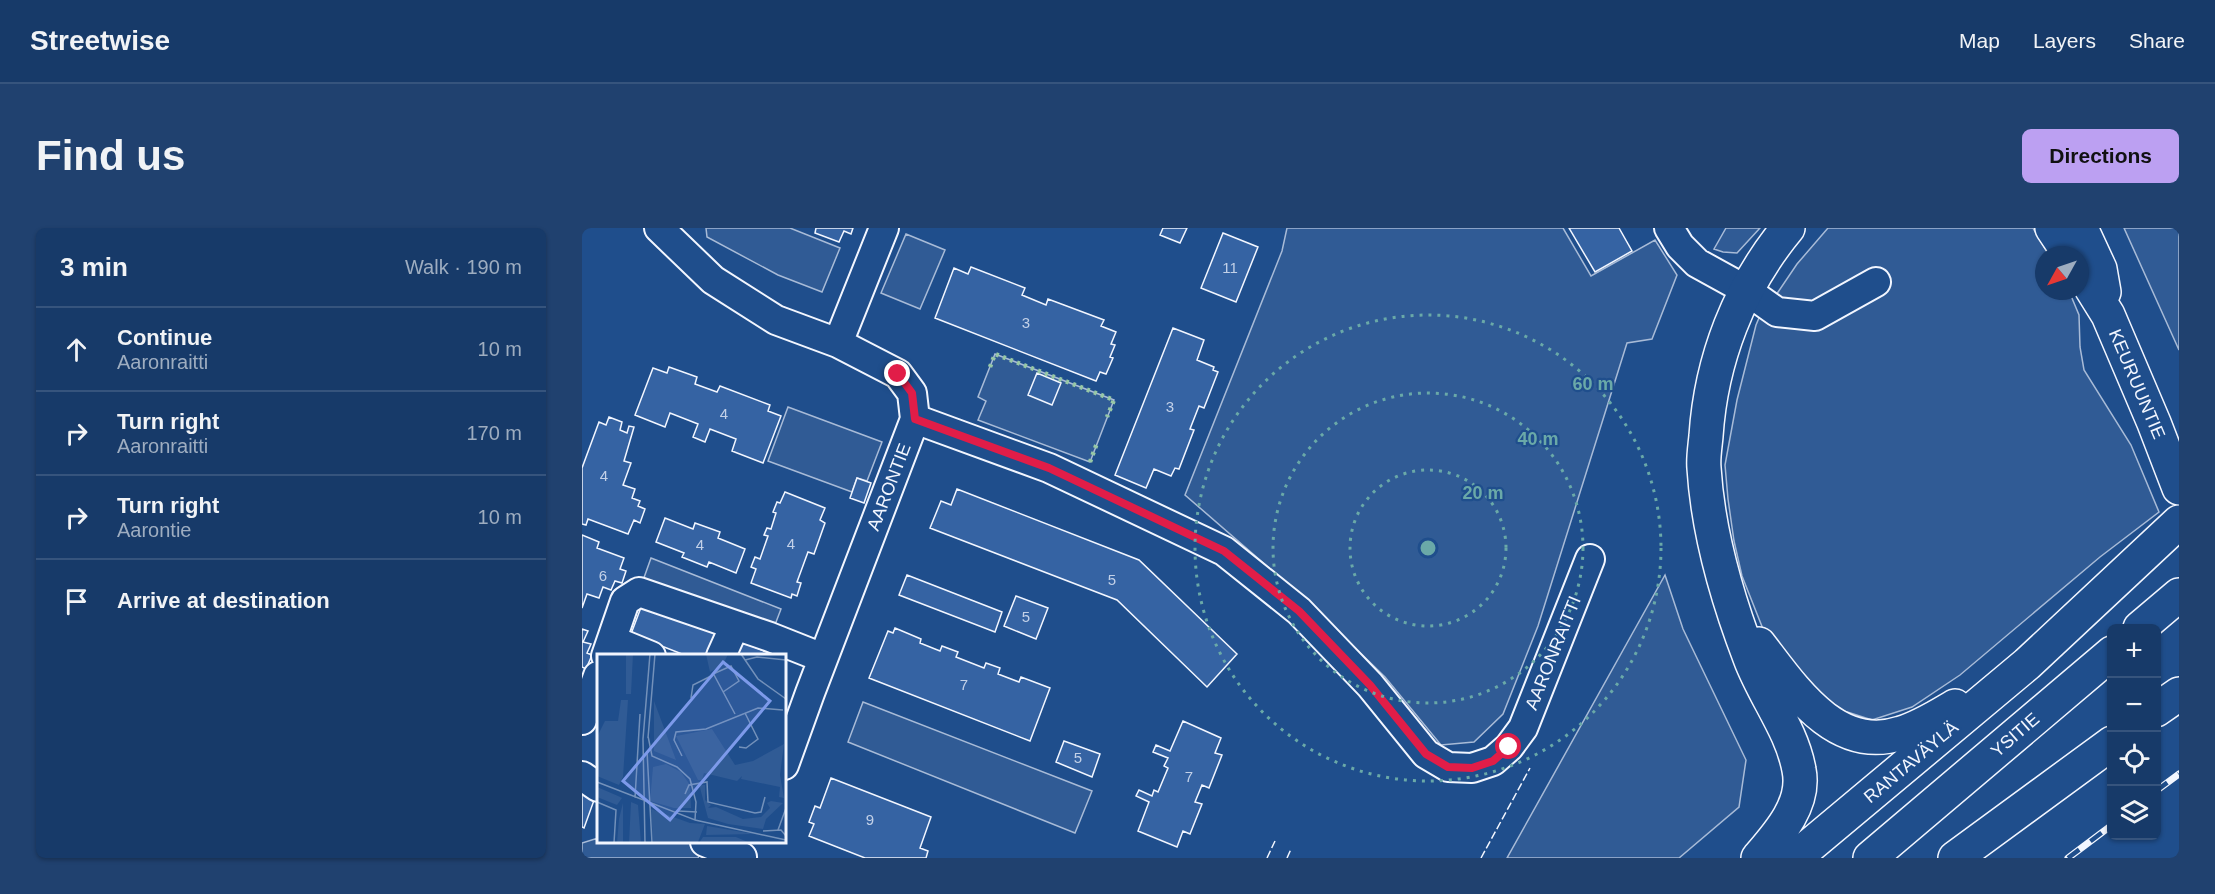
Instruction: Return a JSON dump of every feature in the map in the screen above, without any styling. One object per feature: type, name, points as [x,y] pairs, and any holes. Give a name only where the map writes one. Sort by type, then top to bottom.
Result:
[{"type":"highway","points":[[1758,858],[1789,819],[1798,796],[1800,772],[1789,737],[1750,660],[1727,589],[1711,526],[1704,467],[1708,403],[1725,339],[1746,290],[1771,249],[1788,228]]},
{"type":"highway","points":[[2052,228],[2064,246]]},
{"type":"highway","name":"KEURUUNTIE","points":[[2080,228],[2100,269],[2108,315]]},
{"type":"highway","name":"KEURUUNTIE","points":[[2089,284],[2108,315],[2179,488]]},
{"type":"highway","points":[[1727,589],[1758,642],[1790,684],[1818,714],[1836,728],[1867,738],[1899,734],[1925,724],[2027,664],[2179,522]]},
{"type":"highway","points":[[2145,624],[2179,595]]},
{"type":"highway","name":"YSITIE","points":[[1870,858],[2107,657]]},
{"type":"highway","name":"RANTAVÄYLÄ","points":[[1795,858],[2027,664]]},
{"type":"highway","points":[[2161,707],[2179,694]]},
{"type":"highway","points":[[1955,858],[2107,747]]},
{"type":"street","points":[[659,228],[713,280],[776,320],[838,343],[898,374],[912,393],[915,419]]},
{"type":"street","points":[[838,343],[884,228]]},
{"type":"street","points":[[1669,228],[1680,246],[1697,263],[1746,290],[1777,312],[1815,316],[1876,282]]},
{"type":"street","name":"AARONRAITTI","points":[[915,419],[1049,468],[1224,551],[1299,611],[1370,685],[1426,754],[1448,767],[1472,768],[1493,761],[1509,747],[1523,728],[1590,559]]},
{"type":"street","name":"AARONTIE","points":[[786,760],[915,419]]},
{"type":"street","points":[[640,654],[609,648],[625,601],[639,592],[823,658]]},
{"type":"street","points":[[722,654],[735,625]]},
{"type":"street","points":[[582,720],[597,679]]},
{"type":"street","points":[[582,776],[597,786]]},
{"type":"street","points":[[709,843],[749,853]]},
{"type":"shaded area","points":[[706,228],[790,228],[840,248],[822,292],[778,275],[707,237]]},
{"type":"shaded area","points":[[1287,228],[1563,228],[1591,276],[1655,240],[1677,275],[1652,339],[1627,343],[1538,626],[1503,714],[1474,742],[1441,745],[1385,677],[1305,599],[1185,495],[1282,251]]},
{"type":"shaded area","points":[[1726,228],[1760,228],[1737,253],[1714,249]]},
{"type":"shaded area","points":[[1828,228],[2033,228],[2044,246],[2035,246],[2035,300],[2073,300],[2079,315],[2080,347],[2084,370],[2131,445],[2159,512],[2100,557],[1960,675],[1912,707],[1872,720],[1838,709],[1807,682],[1763,629],[1742,576],[1734,541],[1725,465],[1737,400],[1756,325],[1765,304],[1776,295],[1797,264]]},
{"type":"shaded area","points":[[2124,228],[2179,228],[2179,350]]},
{"type":"shaded area","points":[[906,234],[945,250],[920,309],[881,293]]},
{"type":"shaded area","points":[[995,354],[1114,400],[1090,462],[978,420],[986,401],[978,397]]},
{"type":"shaded area","points":[[788,407],[882,442],[867,481],[857,478],[852,492],[768,461]]},
{"type":"shaded area","points":[[651,558],[781,609],[765,651],[636,600]]},
{"type":"shaded area","points":[[1665,575],[1683,629],[1746,760],[1739,807],[1679,858],[1507,858]]},
{"type":"shaded area","points":[[863,702],[1092,791],[1075,833],[848,742]]},
{"type":"shaded area","points":[[597,838],[597,843],[704,843],[698,858],[582,858],[582,843]]},
{"type":"building","points":[[816,228],[853,228],[851,234],[844,231],[839,242],[815,233]]},
{"type":"building","points":[[1163,228],[1187,228],[1180,243],[1160,235]]},
{"type":"building","points":[[1569,228],[1619,228],[1632,251],[1595,272]]},
{"type":"building","points":[[1223,233],[1258,247],[1236,302],[1201,288]]},
{"type":"building","points":[[971,267],[1025,288],[1022,295],[1046,305],[1048,299],[1104,320],[1101,326],[1116,332],[1111,344],[1115,345],[1110,357],[1113,358],[1106,374],[1100,372],[1096,381],[935,318],[954,268],[968,274]]},
{"type":"building","points":[[1173,328],[1204,340],[1197,360],[1214,367],[1213,370],[1218,372],[1204,408],[1199,406],[1190,429],[1194,430],[1179,469],[1175,468],[1171,476],[1154,469],[1146,488],[1115,475]]},
{"type":"building","points":[[669,367],[697,377],[695,384],[717,392],[720,386],[770,405],[768,411],[781,416],[763,463],[732,451],[736,439],[710,429],[705,442],[693,437],[698,424],[670,413],[665,427],[635,415],[653,368],[667,373]]},
{"type":"building","points":[[1037,373],[1061,383],[1052,405],[1028,395]]},
{"type":"building","points":[[609,417],[622,422],[620,430],[627,433],[629,426],[634,427],[624,461],[631,463],[623,485],[635,489],[632,498],[640,501],[638,506],[645,509],[640,523],[634,520],[628,534],[588,519],[586,525],[582,524],[582,468],[599,422],[606,425]]},
{"type":"building","points":[[857,478],[871,483],[864,503],[850,498]]},
{"type":"building","points":[[957,489],[1139,560],[1237,654],[1207,687],[1117,600],[930,528],[941,501],[951,505]]},
{"type":"building","points":[[785,492],[825,508],[820,520],[825,523],[814,554],[808,552],[797,582],[801,583],[797,596],[792,594],[791,598],[751,583],[756,569],[751,567],[755,557],[760,559],[768,536],[764,535],[767,528],[771,529],[776,513],[773,512]]},
{"type":"building","points":[[665,518],[693,529],[695,523],[720,532],[718,538],[745,549],[736,573],[709,562],[707,567],[682,557],[684,553],[656,542]]},
{"type":"building","points":[[582,535],[599,542],[597,548],[624,558],[620,569],[626,571],[622,583],[615,581],[611,590],[603,587],[599,598],[587,594],[582,608]]},
{"type":"building","points":[[907,575],[1002,612],[995,632],[899,595]]},
{"type":"building","points":[[1016,596],[1048,608],[1036,639],[1004,626]]},
{"type":"building","points":[[643,602],[721,632],[713,654],[682,654],[631,634]]},
{"type":"building","points":[[895,628],[921,639],[920,643],[940,651],[942,646],[958,652],[956,657],[984,668],[986,663],[1000,668],[998,674],[1019,682],[1021,677],[1050,688],[1030,741],[869,678],[888,631],[893,633]]},
{"type":"building","points":[[582,629],[588,631],[583,642],[591,644],[587,653],[592,655],[586,669],[582,667]]},
{"type":"building","points":[[737,640],[769,653],[769,654],[732,654]]},
{"type":"building","points":[[1183,721],[1221,738],[1215,753],[1222,755],[1209,788],[1202,785],[1195,802],[1202,804],[1190,834],[1183,831],[1177,847],[1138,831],[1149,802],[1136,796],[1139,790],[1152,796],[1154,790],[1158,792],[1168,768],[1164,766],[1168,758],[1153,752],[1156,745],[1170,751]]},
{"type":"building","points":[[1064,741],[1100,754],[1092,777],[1056,762]]},
{"type":"building","points":[[831,778],[931,817],[920,848],[928,851],[926,858],[865,858],[809,836],[814,824],[809,822],[815,806],[820,808]]},
{"type":"building","points":[[582,786],[597,792],[584,828],[582,827]]},
{"type":"railway","points":[[2161,787],[2179,774]]},
{"type":"railway","points":[[2068,858],[2107,829]]},
{"type":"hedge","points":[[990,367],[995,354],[1114,400],[1107,417]]},
{"type":"hedge","points":[[1090,462],[1097,443]]},
{"type":"fence","points":[[1481,858],[1530,768]]},
{"type":"fence","points":[[1267,858],[1275,841]]},
{"type":"fence","points":[[1287,858],[1291,849]]},
{"type":"route","points":[[898,374],[912,393],[915,419],[1049,468],[1224,551],[1299,611],[1370,685],[1426,754],[1448,767],[1472,768],[1493,761],[1509,747]]}]
